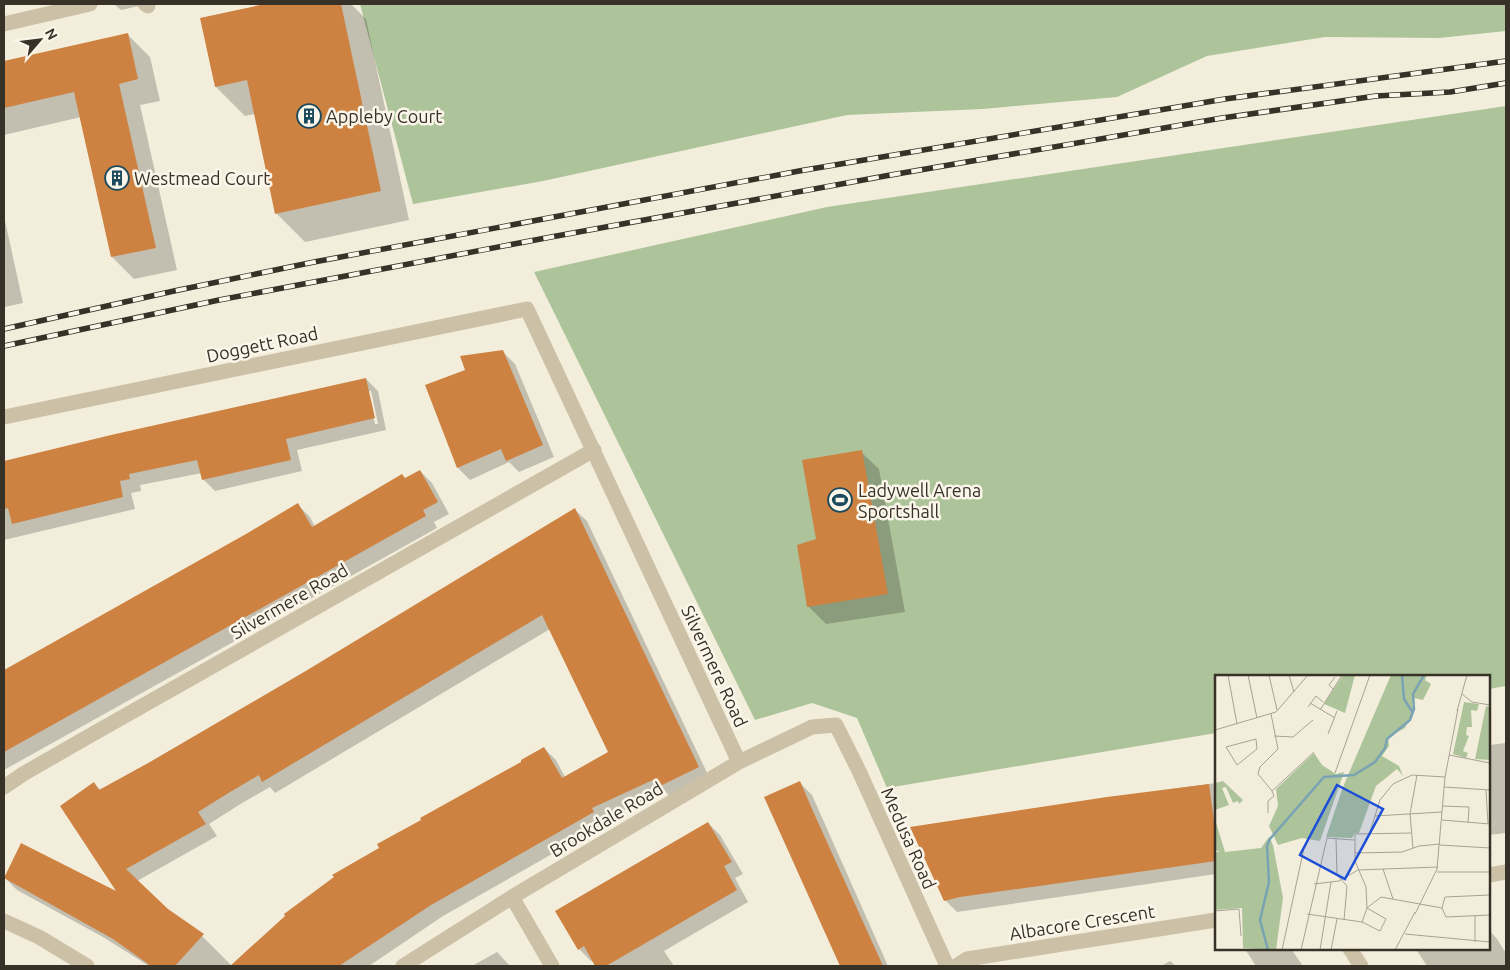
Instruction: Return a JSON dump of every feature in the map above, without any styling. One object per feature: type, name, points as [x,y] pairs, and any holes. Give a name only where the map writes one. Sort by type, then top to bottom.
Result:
[{"type":"street","points":[[4,24],[90,4]]},
{"type":"street","name":"Doggett Road","points":[[4,417],[527,308]]},
{"type":"street","name":"Silvermere Road","points":[[527,308],[739,762]]},
{"type":"street","name":"Silvermere Road","points":[[4,787],[23,774],[594,450]]},
{"type":"street","name":"Brookdale Road","points":[[403,966],[512,897],[739,762],[812,727],[836,725]]},
{"type":"street","name":"Medusa Road","points":[[836,725],[859,771],[947,966]]},
{"type":"street","points":[[1490,875],[1506,872]]},
{"type":"street","points":[[512,897],[552,966]]},
{"type":"street","name":"Albacore Crescent","points":[[956,966],[967,959],[1215,920]]},
{"type":"street","points":[[4,921],[38,937],[87,966]]},
{"type":"street","points":[[1351,950],[1361,966]]},
{"type":"green space","points":[[360,4],[1506,4],[1506,31],[1439,38],[1325,37],[1207,56],[1117,97],[983,109],[847,115],[543,181],[413,204]]},
{"type":"green space","points":[[1506,106],[1506,686],[1490,689],[1490,675],[1215,675],[1215,733],[887,788],[857,718],[812,703],[755,720],[534,272],[827,207]]},
{"type":"building","name":"Appleby Court","points":[[265,4],[341,4],[381,191],[275,214],[247,80],[215,87],[200,18]]},
{"type":"building","name":"Westmead Court","points":[[128,33],[138,79],[119,84],[156,248],[111,257],[74,92],[4,108],[4,61]]},
{"type":"building","points":[[503,350],[543,445],[506,461],[501,449],[457,468],[425,385],[465,370],[460,356]]},
{"type":"building","points":[[366,378],[375,418],[286,439],[291,460],[202,480],[197,460],[129,474],[130,479],[120,481],[123,497],[12,524],[8,508],[4,509],[4,461]]},
{"type":"building","name":"Ladywell Arena Sportshall","points":[[862,450],[888,594],[807,607],[797,545],[816,539],[802,460]]},
{"type":"building","points":[[420,470],[438,502],[423,510],[426,516],[4,752],[4,670],[298,503],[312,527],[402,474],[405,478]]},
{"type":"building","points":[[575,508],[699,767],[658,787],[655,779],[592,808],[594,812],[431,905],[339,966],[230,966],[285,916],[284,914],[334,877],[332,875],[379,848],[377,844],[521,762],[521,760],[544,747],[562,778],[608,752],[542,615],[262,782],[259,775],[230,792],[198,812],[206,824],[126,869],[168,909],[204,934],[175,966],[151,966],[113,939],[4,878],[21,843],[116,891],[60,806],[94,782],[99,790],[150,762],[304,672]]},
{"type":"building","points":[[800,781],[883,966],[840,966],[764,797]]},
{"type":"building","points":[[1209,784],[1215,821],[1215,861],[960,897],[944,901],[910,827],[1107,797]]},
{"type":"building","points":[[708,822],[732,862],[724,866],[737,890],[606,966],[595,966],[584,946],[578,950],[555,911]]},
{"type":"railway","points":[[4,329],[314,262],[799,171],[1225,99],[1506,61]]},
{"type":"railway","points":[[4,346],[219,300],[885,176],[1222,118],[1376,96],[1450,92],[1506,83]]},
{"type":"place","name":"Appleby Court","points":[[309,116]]},
{"type":"place","name":"Westmead Court","points":[[117,178]]},
{"type":"place","name":"Ladywell Arena Sportshall","points":[[840,500]]}]
